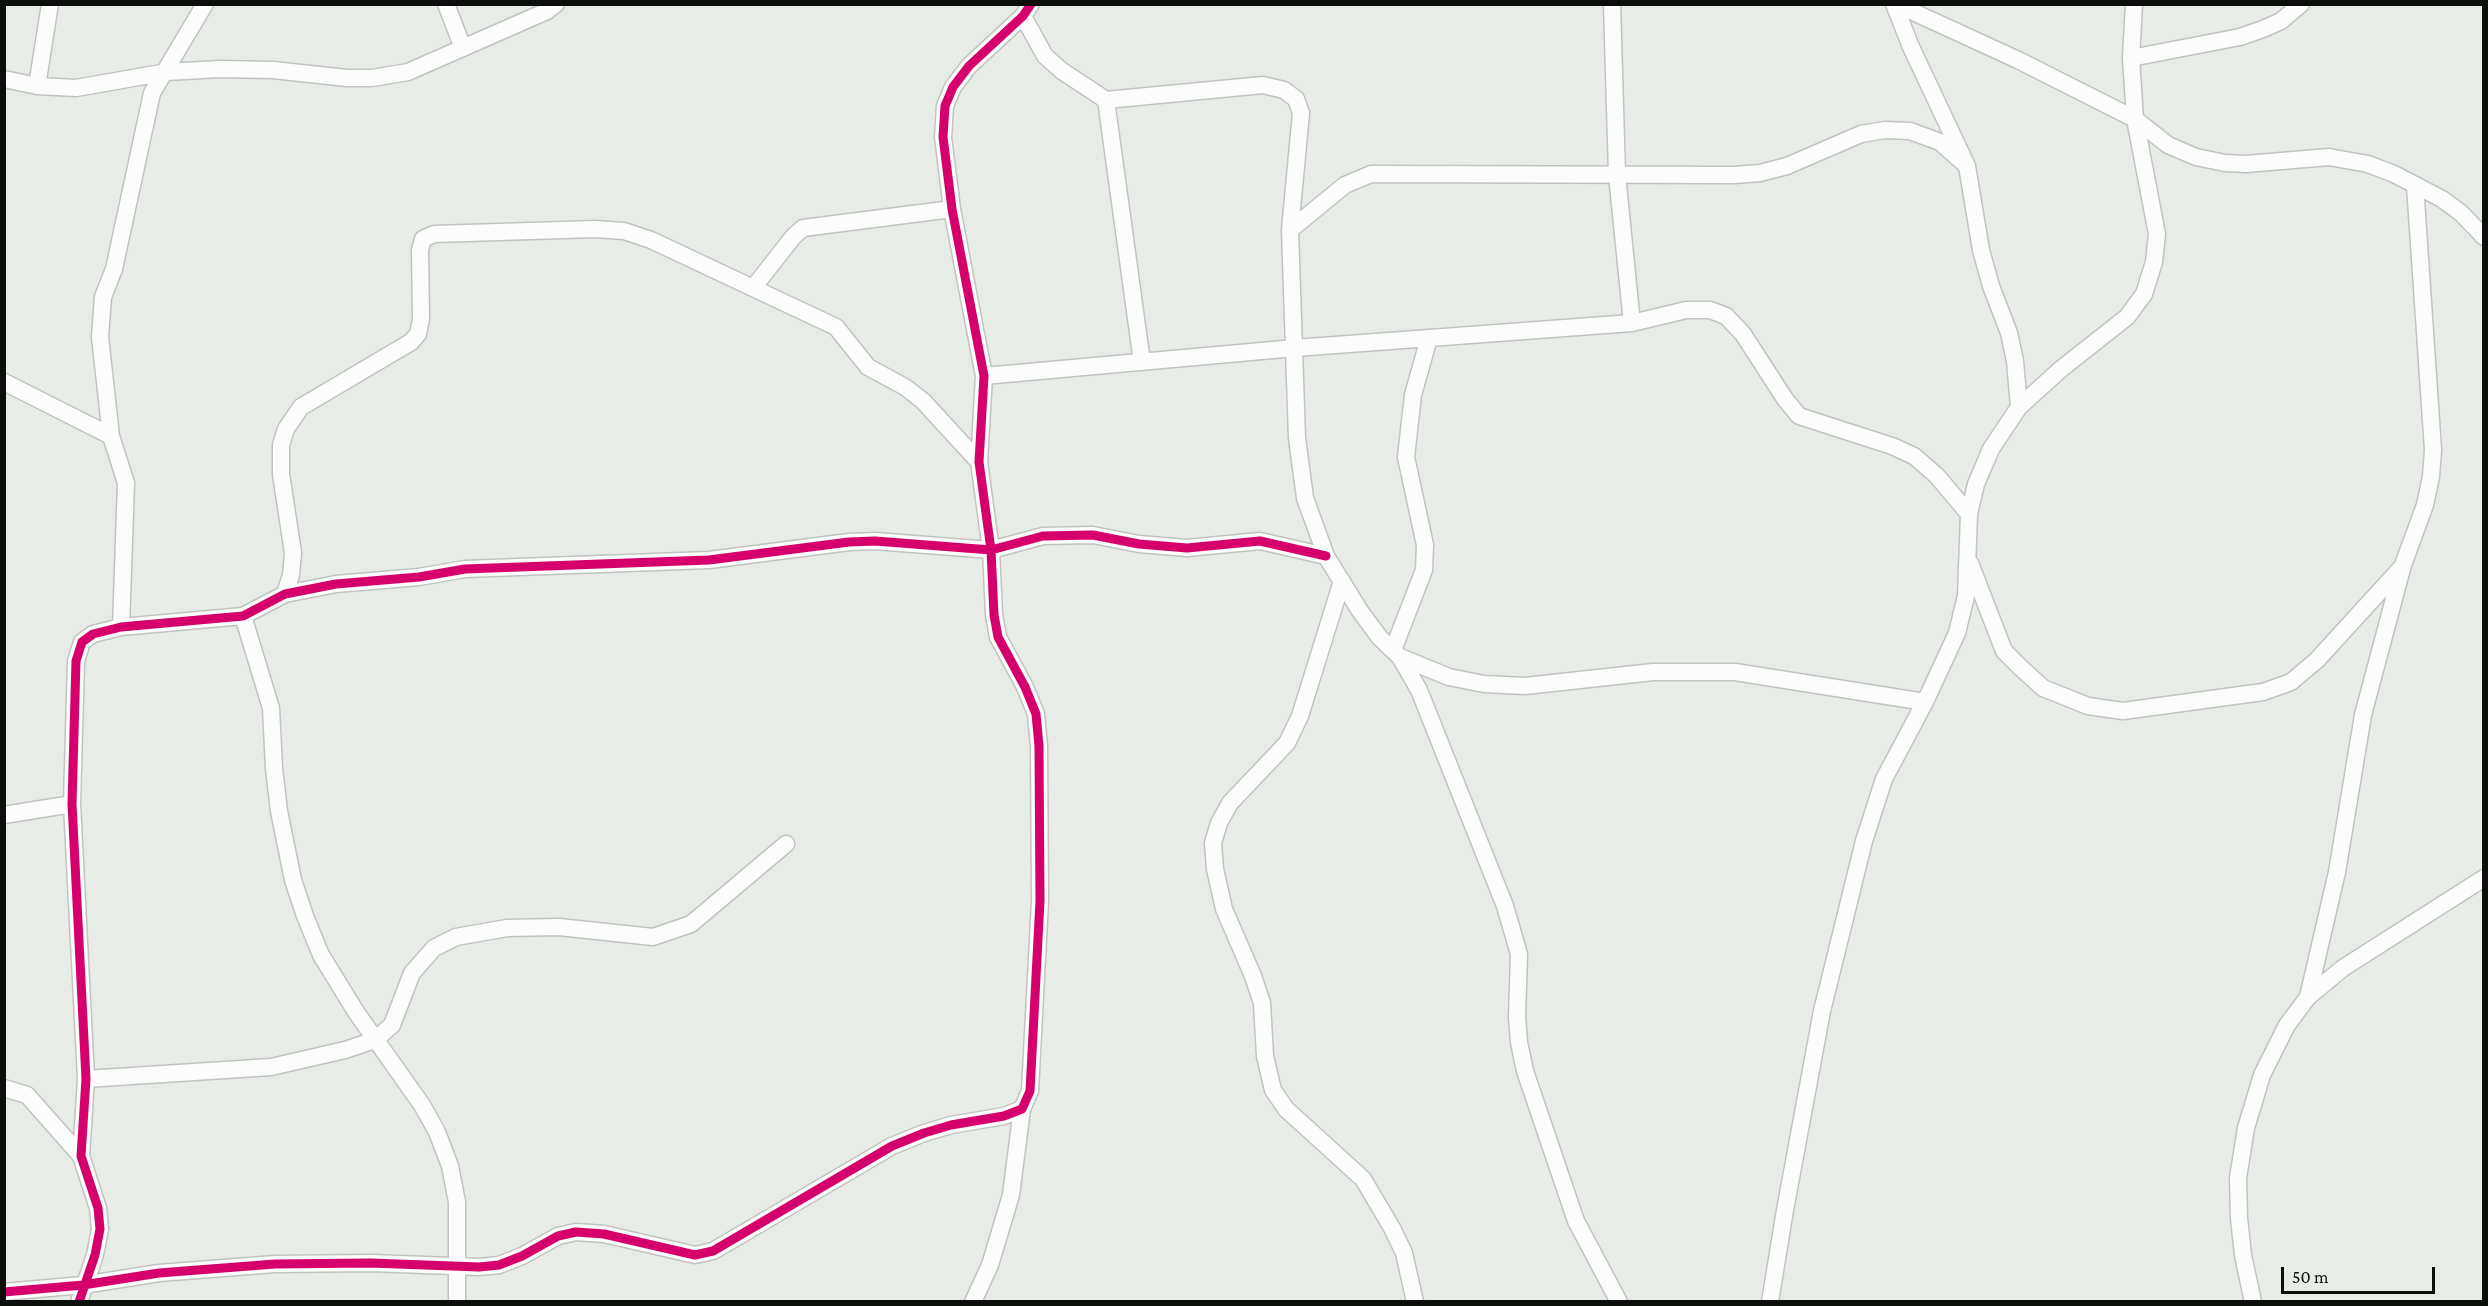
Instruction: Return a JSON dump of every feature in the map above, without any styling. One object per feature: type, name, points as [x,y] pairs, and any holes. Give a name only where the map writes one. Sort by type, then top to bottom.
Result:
[{"type":"street","points":[[37,86],[50,4]]},
{"type":"street","points":[[121,627],[126,483],[111,436],[100,337],[103,297],[117,259],[152,93],[205,4]]},
{"type":"street","points":[[446,4],[463,48]]},
{"type":"street","points":[[4,79],[37,86],[76,88],[166,72],[273,70],[347,78],[372,78],[408,72],[547,11],[556,4]]},
{"type":"street","points":[[1612,4],[1617,174],[1632,323]]},
{"type":"street","points":[[1895,4],[2018,60],[2135,119],[2168,145],[2196,157],[2225,163],[2246,164],[2330,157],[2368,164],[2394,174],[2442,199],[2461,213],[2484,237]]},
{"type":"street","points":[[1895,4],[1911,48],[1967,166],[1981,250],[2011,342],[2019,407]]},
{"type":"street","points":[[1770,1302],[1778,1245],[1822,1011],[1864,841],[1884,779],[1925,702],[1957,633],[1966,597],[1969,514],[1976,484],[1991,449],[2019,407],[2061,369],[2127,316],[2144,294],[2154,262],[2157,234],[2135,119],[2131,58],[2134,4]]},
{"type":"street","points":[[2131,58],[2240,37],[2281,21],[2301,4]]},
{"type":"street","points":[[973,1302],[990,1265],[1011,1194],[1023,1109],[1030,1091],[1040,901],[1040,746],[1036,714],[1025,687],[998,637],[992,595],[991,550],[979,462],[984,376],[952,209],[942,137],[945,106],[953,87],[969,66],[1027,10],[1045,56],[1062,71],[1106,100],[1263,85],[1284,90],[1296,99],[1301,113],[1290,230],[1297,438],[1305,498],[1326,556],[1373,629],[1396,654],[1419,690],[1513,928],[1519,954],[1517,1017],[1525,1071],[1576,1221],[1619,1302]]},
{"type":"street","points":[[1106,100],[1142,362]]},
{"type":"street","points":[[1290,230],[1345,185],[1371,174],[1734,175],[1760,173],[1787,166],[1861,134],[1885,130],[1910,131],[1940,142],[1967,166]]},
{"type":"street","points":[[2308,997],[2337,872],[2363,715],[2403,566],[2425,505],[2433,450],[2415,185]]},
{"type":"street","points":[[753,288],[793,237],[803,228],[952,209]]},
{"type":"street","points":[[285,594],[291,575],[293,553],[281,474],[281,445],[286,429],[301,407],[411,342],[418,334],[421,319],[420,250],[423,239],[434,234],[595,229],[624,231],[651,240],[836,327],[868,367],[905,387],[923,401],[979,462]]},
{"type":"street","points":[[984,376],[1295,348],[1632,323],[1686,310],[1710,310],[1726,316],[1743,334],[1785,399],[1799,416],[1892,446],[1914,456],[1937,476],[1969,514]]},
{"type":"street","points":[[1396,654],[1424,570],[1425,545],[1406,457],[1413,395],[1429,338]]},
{"type":"street","points":[[4,382],[111,436]]},
{"type":"street","points":[[81,1294],[95,1255],[100,1229],[98,1208],[81,1156],[86,1079],[72,804],[76,661],[82,642],[93,634],[121,627],[243,616],[285,594],[336,584],[419,577],[465,568],[709,560],[849,542],[875,541],[991,550],[1043,536],[1093,534],[1139,544],[1187,548],[1260,541],[1326,556]]},
{"type":"street","points":[[1967,557],[2004,651],[2019,667],[2043,688],[2088,706],[2123,711],[2264,692],[2291,682],[2317,660],[2403,566]]},
{"type":"street","points":[[1342,582],[1300,716],[1287,743],[1230,803],[1213,843],[1215,869],[1224,909],[1254,976],[1262,1004],[1265,1056],[1273,1090],[1286,1109],[1363,1179],[1404,1253],[1415,1302]]},
{"type":"street","points":[[243,616],[271,708],[279,811],[293,880],[321,955],[375,1040],[422,1105],[437,1131],[450,1166],[457,1202],[457,1302]]},
{"type":"street","points":[[1396,654],[1449,677],[1485,684],[1525,686],[1653,672],[1735,672],[1925,702]]},
{"type":"street","points":[[4,815],[72,804]]},
{"type":"street","points":[[86,1079],[271,1068],[345,1050],[375,1040],[392,1025],[412,973],[434,948],[456,937],[507,928],[559,927],[653,937],[691,924],[786,844]]},
{"type":"street","points":[[2253,1302],[2243,1255],[2238,1178],[2246,1128],[2262,1075],[2287,1025],[2308,997],[2343,968],[2484,878]]},
{"type":"street","points":[[4,1088],[27,1095],[81,1156]]},
{"type":"street","points":[[4,1292],[81,1294],[159,1273],[275,1264],[499,1265],[522,1256],[558,1236],[576,1232],[604,1234],[695,1255],[713,1251],[892,1146],[951,1125],[1004,1116],[1023,1109]]},
{"type":"cycle path","points":[[4,1292],[83,1285],[159,1273],[275,1264],[371,1263],[479,1267],[499,1265],[522,1256],[558,1236],[576,1232],[604,1234],[695,1255],[713,1251],[892,1146],[951,1125],[1004,1116],[1022,1109],[1030,1091],[1040,901],[1039,746],[1036,714],[1025,687],[998,637],[994,615],[991,550],[979,462],[984,376],[952,209],[943,137],[945,106],[953,87],[969,66],[1023,16],[1031,4]]},
{"type":"cycle path","points":[[79,1302],[95,1255],[100,1229],[98,1208],[81,1156],[86,1079],[72,804],[76,661],[82,642],[93,634],[121,627],[243,616],[285,594],[336,584],[419,577],[465,569],[709,560],[849,542],[875,541],[991,550],[1043,536],[1093,535],[1139,544],[1187,548],[1260,541],[1326,556]]}]
